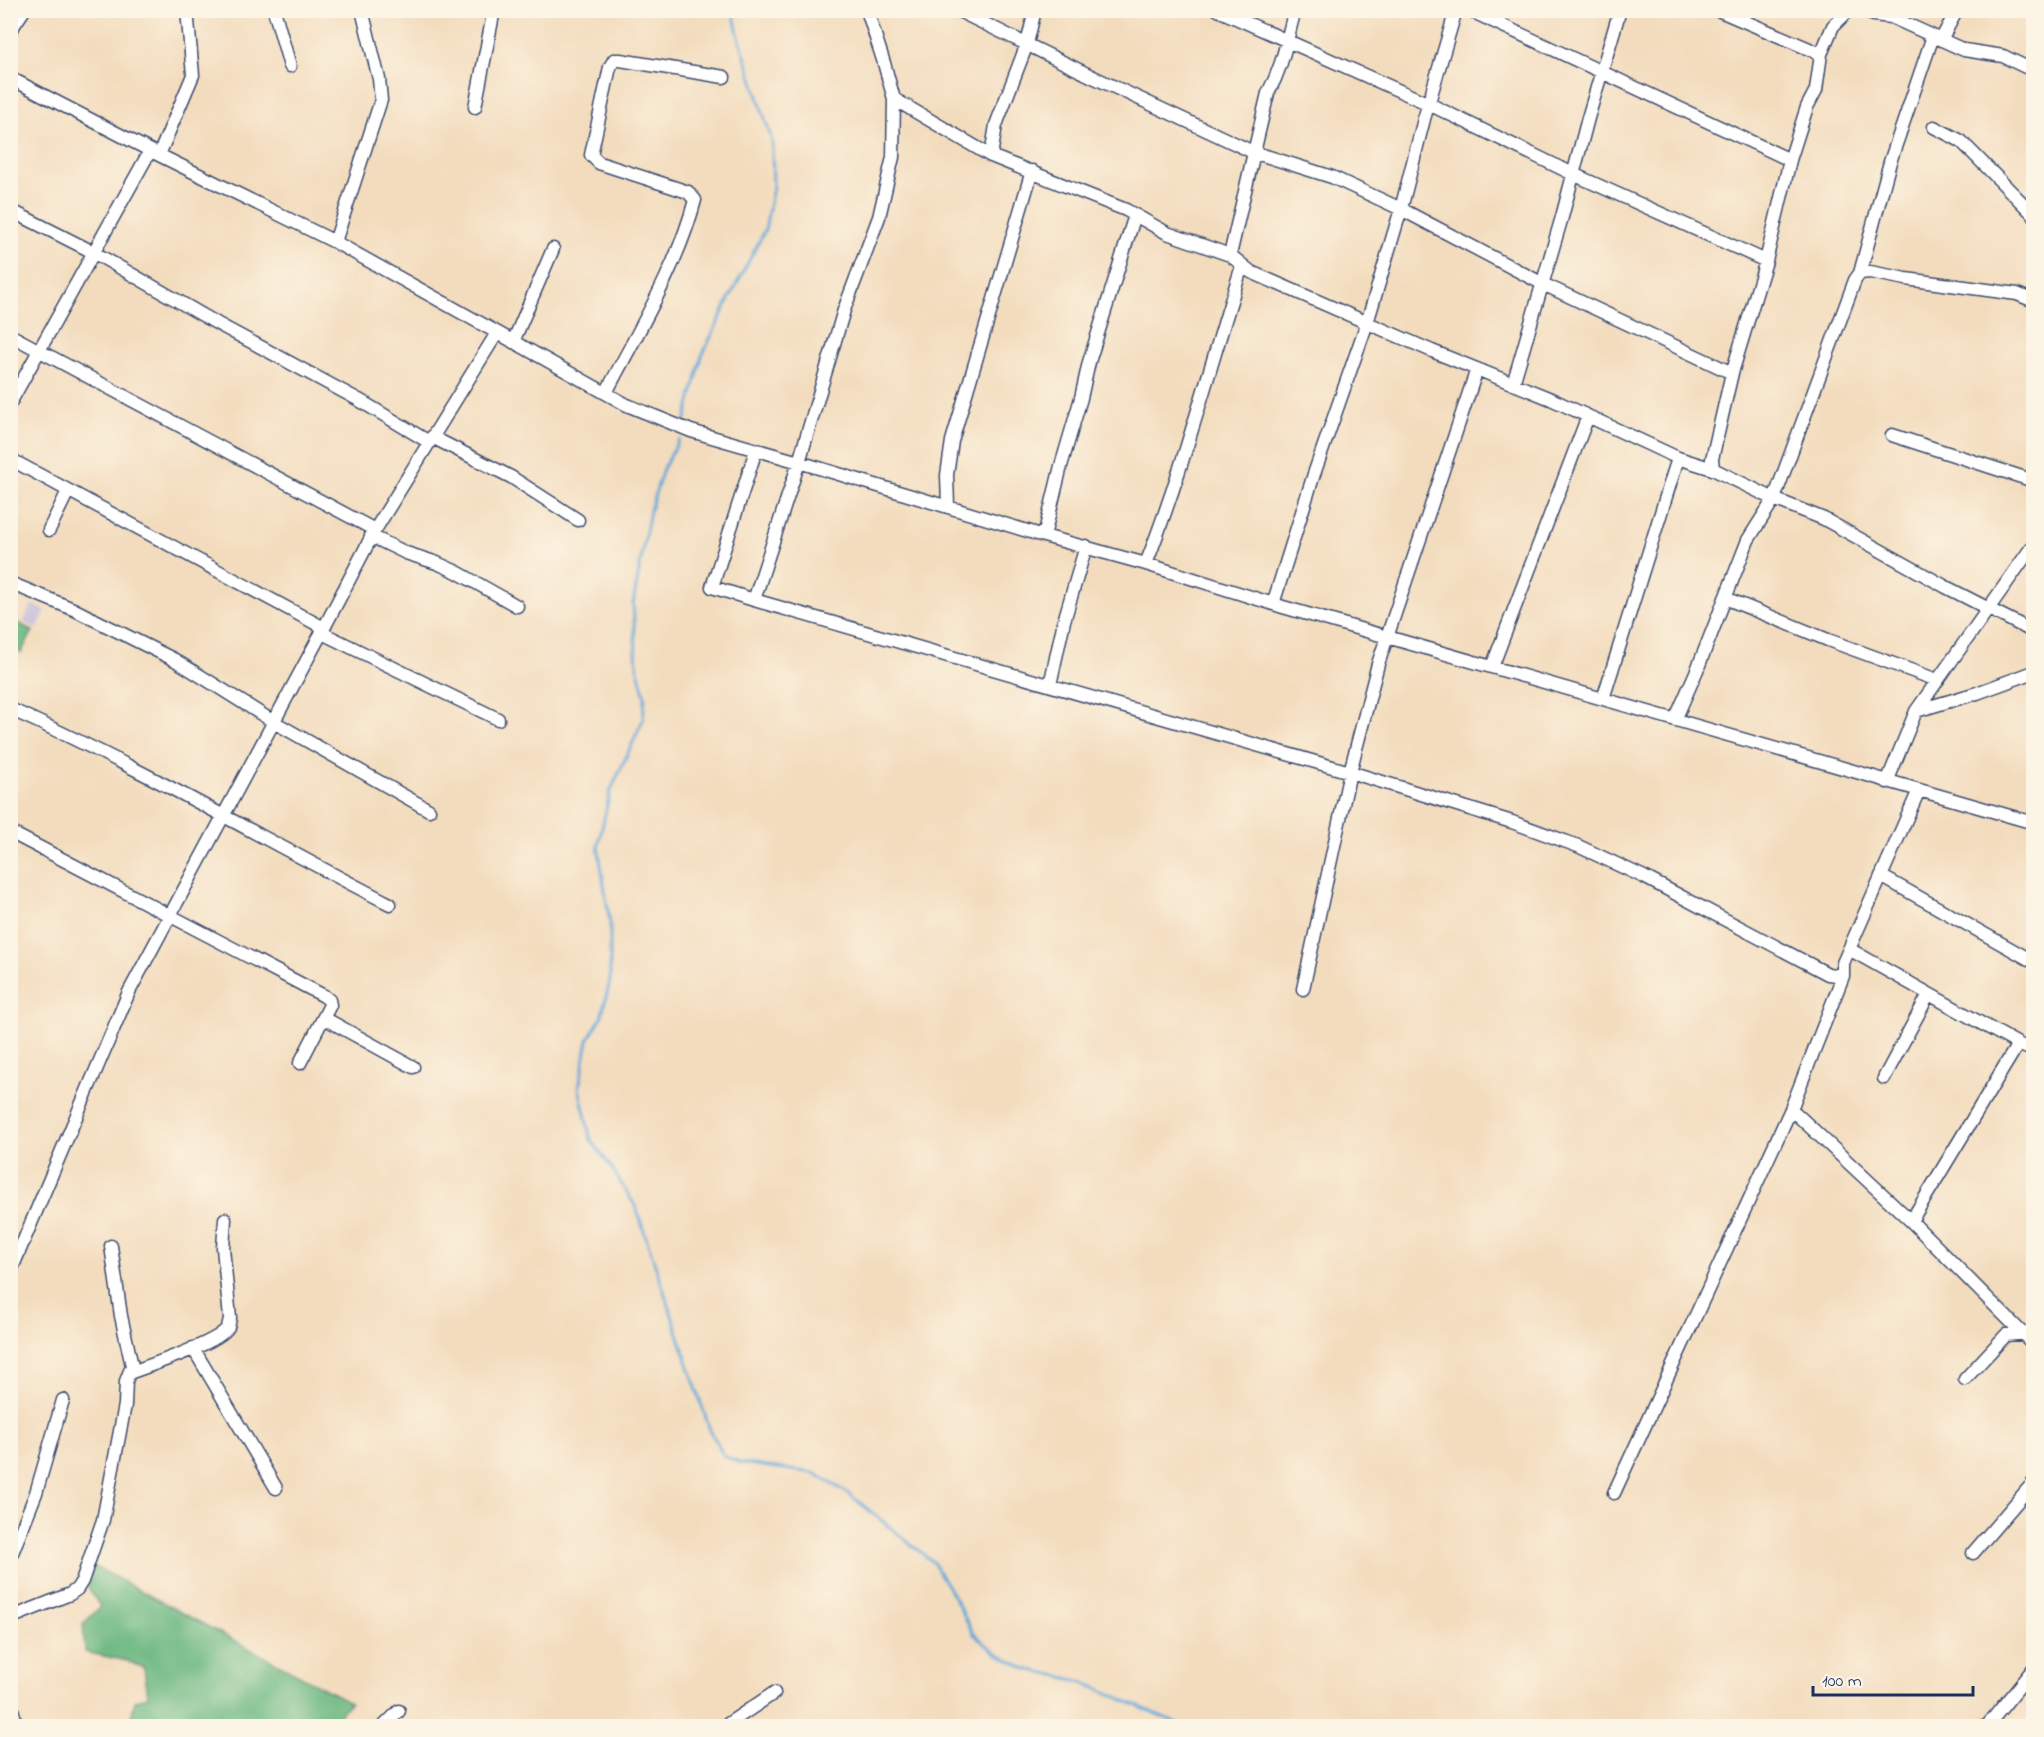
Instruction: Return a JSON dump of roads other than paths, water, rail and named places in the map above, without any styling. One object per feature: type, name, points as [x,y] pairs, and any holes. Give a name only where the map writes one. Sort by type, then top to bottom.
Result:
[{"type":"street","points":[[10,31],[24,10]]},
{"type":"street","points":[[10,403],[93,252],[154,153],[193,75],[187,10]]},
{"type":"street","points":[[274,10],[290,66]]},
{"type":"street","points":[[335,242],[381,100],[379,80],[362,10]]},
{"type":"street","points":[[475,107],[494,10]]},
{"type":"street","points":[[754,600],[799,462],[844,310],[879,217],[893,157],[894,99],[867,10]]},
{"type":"street","points":[[957,10],[1253,152],[1332,177],[1401,209],[1543,284],[1732,373]]},
{"type":"street","points":[[991,156],[998,119],[1027,45],[1035,10]]},
{"type":"street","points":[[1218,10],[1429,104],[1573,174],[1766,261]]},
{"type":"street","points":[[1230,255],[1268,93],[1277,77],[1286,51],[1286,42],[1295,10]]},
{"type":"street","points":[[1273,604],[1314,474],[1367,323],[1456,10]]},
{"type":"street","points":[[1469,10],[1790,160]]},
{"type":"street","points":[[1513,384],[1620,10]]},
{"type":"street","points":[[1718,10],[1821,54]]},
{"type":"street","points":[[1713,469],[1712,459],[1732,373],[1766,261],[1790,160],[1807,107],[1816,90],[1821,54],[1833,26],[1850,10]]},
{"type":"street","points":[[1861,10],[1874,15],[1892,17],[1964,50],[2003,56],[2034,71]]},
{"type":"street","points":[[1675,720],[1748,540],[1774,499],[1855,280],[1860,273],[1890,162],[1937,38],[1957,10]]},
{"type":"street","points":[[606,393],[676,258],[695,200],[688,192],[599,163],[591,155],[610,67],[614,60],[620,60],[724,77]]},
{"type":"street","points":[[10,78],[154,153],[335,242],[627,405],[691,431],[1044,536],[1086,546],[1273,604],[1887,782],[2034,822]]},
{"type":"street","points":[[894,99],[991,156],[1135,215],[1167,233],[1230,255],[1251,272],[1588,416],[1678,458],[1713,469],[1774,499],[1824,519],[2034,632]]},
{"type":"street","points":[[1934,127],[1961,141],[2034,215]]},
{"type":"street","points":[[948,507],[947,476],[952,441],[1032,171]]},
{"type":"street","points":[[10,210],[93,252],[218,324],[431,439],[511,477],[578,520]]},
{"type":"street","points":[[1044,536],[1089,363],[1135,215]]},
{"type":"street","points":[[513,342],[553,249]]},
{"type":"street","points":[[1146,564],[1190,434],[1242,266]]},
{"type":"street","points":[[1860,273],[1870,272],[2017,294],[2034,301]]},
{"type":"street","points":[[10,1273],[129,992],[323,631],[373,533],[497,333]]},
{"type":"street","points":[[10,335],[373,533],[406,554],[437,563],[457,572],[517,606]]},
{"type":"street","points":[[1303,989],[1350,772],[1388,637],[1477,369]]},
{"type":"street","points":[[1492,667],[1588,416]]},
{"type":"street","points":[[1892,435],[2034,481]]},
{"type":"street","points":[[756,450],[712,587],[1350,772],[1512,822],[1578,846],[1644,877],[1828,974],[1843,976]]},
{"type":"street","points":[[1603,699],[1678,458]]},
{"type":"street","points":[[10,459],[323,631],[498,719]]},
{"type":"street","points":[[49,530],[68,491]]},
{"type":"street","points":[[1887,782],[1916,711],[2034,544]]},
{"type":"street","points":[[1050,685],[1064,621],[1086,546]]},
{"type":"street","points":[[10,583],[73,609],[175,660],[274,722],[429,810]]},
{"type":"street","points":[[1725,598],[1828,640],[1937,680]]},
{"type":"street","points":[[1916,711],[1977,693],[2034,672]]},
{"type":"street","points":[[10,708],[78,739],[390,904]]},
{"type":"street","points":[[1614,1493],[1791,1109],[1843,976],[1843,963],[1919,790]]},
{"type":"street","points":[[10,832],[324,996],[329,1000],[330,1005],[300,1063]]},
{"type":"street","points":[[1881,876],[2034,962]]},
{"type":"street","points":[[1849,950],[2034,1051]]},
{"type":"street","points":[[1884,1078],[1929,994]]},
{"type":"street","points":[[324,1018],[412,1067]]},
{"type":"street","points":[[1911,1221],[2018,1044]]},
{"type":"street","points":[[1791,1109],[2027,1331],[2034,1345]]},
{"type":"street","points":[[129,1373],[193,1348],[222,1334],[228,1327],[230,1318],[223,1248],[225,1218]]},
{"type":"street","points":[[10,1618],[70,1594],[77,1589],[82,1581],[103,1520],[132,1361],[111,1246]]},
{"type":"street","points":[[1965,1379],[2006,1335],[2027,1331]]},
{"type":"street","points":[[193,1348],[276,1488]]},
{"type":"street","points":[[10,1558],[36,1493],[63,1400]]},
{"type":"street","points":[[1973,1552],[2034,1482]]},
{"type":"street","points":[[1987,1726],[2034,1668]]},
{"type":"street","points":[[725,1726],[774,1693]]},
{"type":"street","points":[[10,1707],[15,1726]]},
{"type":"street","points":[[384,1726],[399,1711]]},
{"type":"waterway","points":[[685,422],[702,356],[765,230],[773,187],[772,141],[738,34],[733,10]]},
{"type":"waterway","points":[[679,440],[663,469],[650,510],[633,604],[637,667],[645,697],[643,720],[610,792],[598,846],[610,923],[610,981],[601,1018],[588,1040],[579,1088],[591,1140],[636,1207],[710,1430],[724,1456],[740,1463],[814,1473],[849,1494],[933,1562],[973,1633],[997,1654],[1027,1669],[1080,1681],[1179,1724],[1189,1726]]}]
